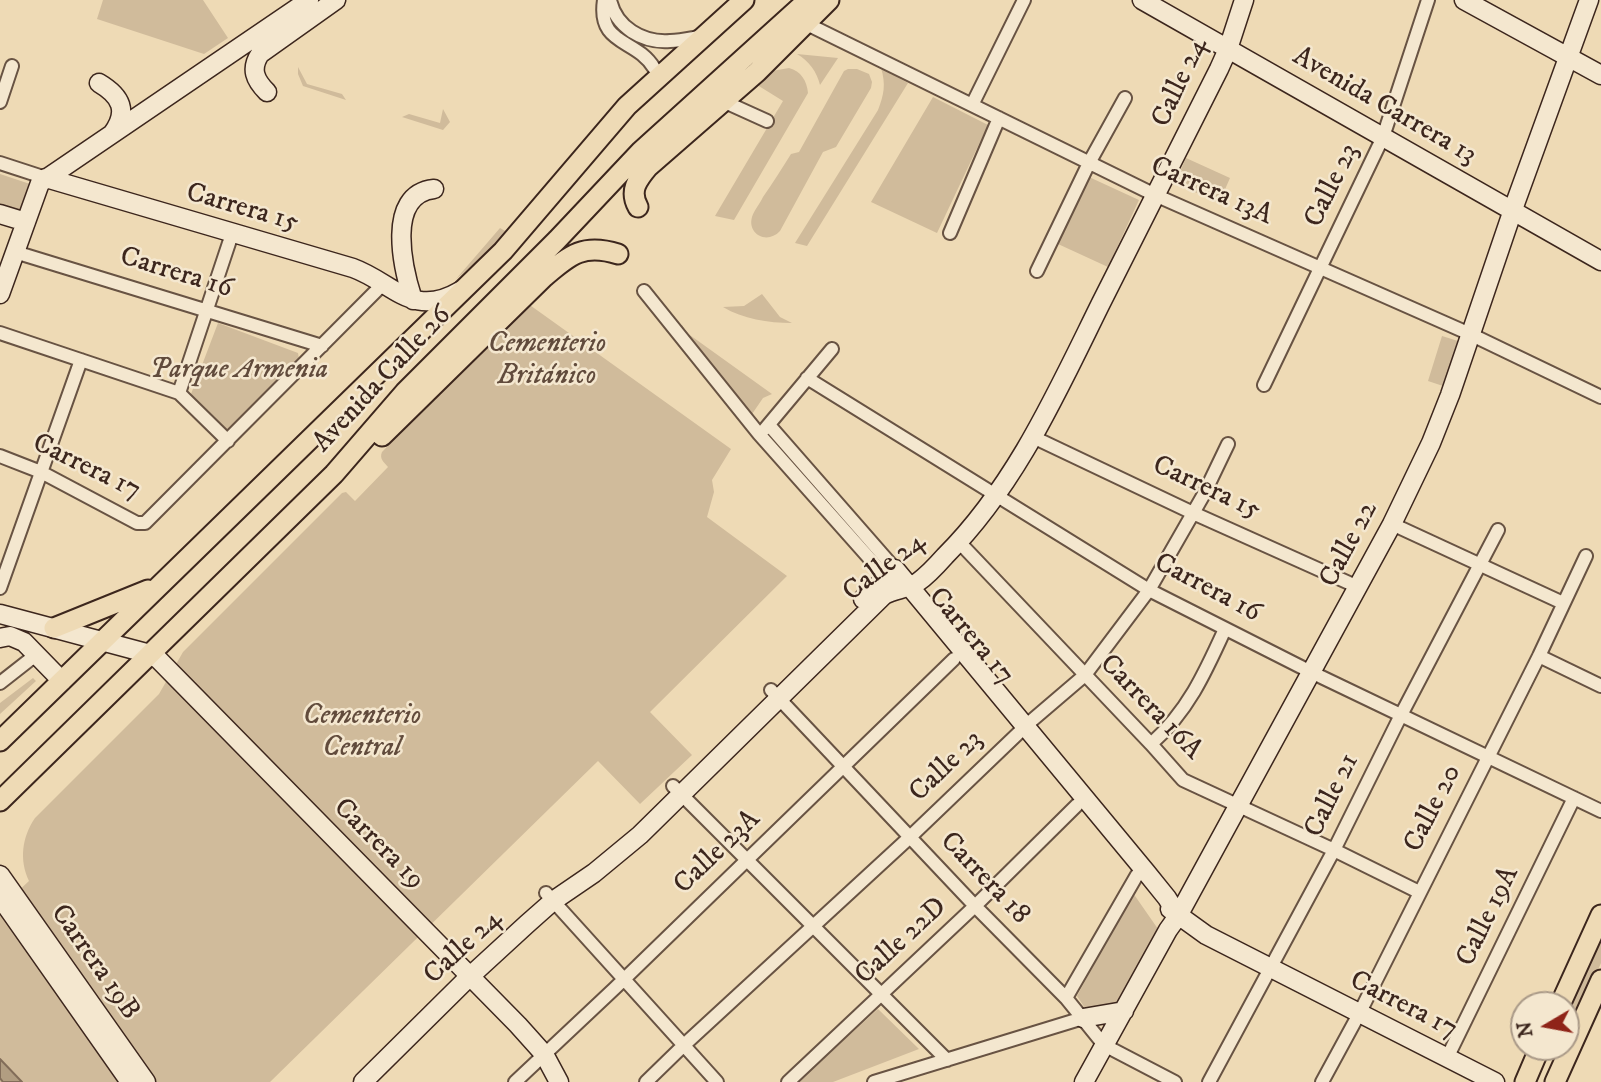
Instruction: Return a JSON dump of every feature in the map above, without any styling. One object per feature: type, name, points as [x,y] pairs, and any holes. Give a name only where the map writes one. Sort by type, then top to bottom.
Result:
[{"type":"main road","points":[[638,207],[634,191],[638,178],[648,167],[725,102],[750,65],[802,12],[829,0]]},
{"type":"main road","name":"Avenida Calle 26","points":[[0,741],[465,288],[521,230],[617,117],[741,2]]},
{"type":"main road","name":"Avenida Calle 26","points":[[0,801],[334,474],[405,392],[557,240],[641,151],[681,114],[750,65]]},
{"type":"main road","points":[[334,474],[381,437],[544,276],[565,259],[578,251],[596,249],[618,254]]},
{"type":"main road","points":[[54,628],[158,586]]},
{"type":"main road","points":[[1566,991],[1601,915]]},
{"type":"main road","points":[[1555,1082],[1601,980]]},
{"type":"main road","points":[[1525,1082],[1535,1061]]},
{"type":"street","points":[[0,294],[40,183],[309,0]]},
{"type":"street","points":[[267,92],[254,73],[260,54],[336,0]]},
{"type":"street","points":[[604,0],[604,20],[611,34],[643,55],[654,68]]},
{"type":"street","points":[[610,0],[615,16],[622,25],[641,36],[665,41],[704,36]]},
{"type":"street","points":[[972,105],[1024,0]]},
{"type":"street","name":"Avenida Carrera 13","points":[[1142,0],[1601,261]]},
{"type":"street","name":"Calle 24","points":[[347,1082],[550,897],[677,790],[775,693],[896,581],[922,579],[959,542],[996,495],[1033,437],[1228,48],[1244,0]]},
{"type":"street","name":"Calle 23","points":[[1264,385],[1383,137],[1428,0]]},
{"type":"street","points":[[1464,0],[1601,75]]},
{"type":"street","name":"Calle 22","points":[[1084,1082],[1239,807],[1392,524],[1431,443],[1589,0]]},
{"type":"street","name":"Carrera 13A","points":[[802,12],[972,105],[1155,195],[1470,334],[1601,397]]},
{"type":"street","points":[[0,102],[12,66]]},
{"type":"street","points":[[99,83],[115,95],[121,105],[120,120],[111,135]]},
{"type":"street","points":[[1037,271],[1125,98]]},
{"type":"street","points":[[725,102],[767,121]]},
{"type":"street","points":[[950,233],[999,118]]},
{"type":"street","name":"Carrera 15","points":[[0,163],[353,268],[412,300]]},
{"type":"street","points":[[0,333],[179,393],[228,441],[383,284],[398,275],[403,258],[402,226],[408,204],[420,191],[434,189]]},
{"type":"street","points":[[0,214],[26,222]]},
{"type":"street","points":[[179,393],[232,234]]},
{"type":"street","name":"Carrera 16","points":[[15,252],[321,346]]},
{"type":"street","points":[[403,258],[412,300],[442,299],[465,288]]},
{"type":"street","name":"Carrera 17","points":[[644,291],[1146,872],[1178,916]]},
{"type":"street","points":[[764,430],[832,349]]},
{"type":"street","points":[[0,588],[81,360]]},
{"type":"street","name":"Carrera 16","points":[[807,378],[1149,590],[1311,672],[1601,811]]},
{"type":"street","name":"Carrera 15","points":[[1033,437],[1358,587]]},
{"type":"street","name":"Carrera 17","points":[[0,456],[41,472],[142,524],[149,521],[228,441]]},
{"type":"street","name":"Calle 23","points":[[646,1082],[1021,730],[1084,675],[1149,590],[1228,444]]},
{"type":"street","points":[[1392,524],[1563,603]]},
{"type":"street","name":"Calle 21","points":[[1209,1082],[1334,850],[1498,530]]},
{"type":"street","name":"Carrera 16A","points":[[959,542],[1183,780],[1419,892]]},
{"type":"street","name":"Calle 20","points":[[1322,1082],[1359,1014],[1539,656],[1586,556]]},
{"type":"street","name":"Carrera 17","points":[[896,581],[954,659],[1021,730],[1077,805],[1137,875],[1178,916],[1206,935],[1495,1082]]},
{"type":"street","points":[[4,617],[150,653]]},
{"type":"street","points":[[1151,744],[1168,728],[1205,675],[1225,629]]},
{"type":"street","points":[[5,637],[24,642],[62,681]]},
{"type":"street","name":"Carrera 19","points":[[150,653],[165,665],[466,972],[544,1054],[559,1082]]},
{"type":"street","points":[[0,683],[37,654]]},
{"type":"street","points":[[1539,656],[1601,686]]},
{"type":"street","name":"Calle 23A","points":[[514,1082],[954,659]]},
{"type":"street","name":"Carrera 18","points":[[775,693],[975,906],[1066,998],[1104,1045],[1175,1082]]},
{"type":"street","points":[[677,790],[947,1060]]},
{"type":"street","name":"Calle 19A","points":[[1447,1058],[1574,798]]},
{"type":"street","name":"Calle 22D","points":[[788,1082],[975,906],[1077,805]]},
{"type":"street","name":"Carrera 19B","points":[[0,875],[146,1082]]},
{"type":"street","points":[[1066,998],[1137,875]]},
{"type":"street","name":"Carrera 19B","points":[[0,897],[130,1082]]},
{"type":"street","points":[[550,897],[717,1082]]},
{"type":"street","name":"Calle 24","points":[[363,1082],[466,972]]},
{"type":"street","points":[[874,1082],[1083,1018],[1124,1011]]},
{"type":"green space","points":[[103,0],[203,0],[228,38],[204,54],[97,19]]},
{"type":"green space","points":[[797,54],[838,58],[820,85],[812,67]]},
{"type":"green space","points":[[298,67],[307,84],[342,94],[346,100],[303,86]]},
{"type":"green space","points":[[789,68],[803,77],[808,93],[734,220],[715,216],[783,101],[754,83],[772,71]]},
{"type":"green space","points":[[881,68],[908,83],[807,246],[795,243],[878,110],[884,89]]},
{"type":"green space","points":[[848,69],[869,74],[871,88],[836,147],[823,152],[780,231],[769,237],[759,236],[752,228],[754,212],[791,154],[799,152],[844,71]]},
{"type":"green space","points":[[933,97],[988,125],[937,233],[871,202]]},
{"type":"green space","points":[[443,109],[450,122],[443,130],[402,117],[409,114],[440,123]]},
{"type":"green space","points":[[1186,158],[1230,178],[1219,203],[1175,183]]},
{"type":"green space","points":[[0,174],[30,184],[19,212],[0,206]]},
{"type":"green space","points":[[1089,177],[1139,200],[1108,267],[1058,244]]},
{"type":"green space","points":[[500,228],[507,232],[456,279]]},
{"type":"green space","points":[[762,294],[780,317],[792,323],[756,320],[723,307],[744,306]]},
{"type":"green space","name":"Cementerio Central","points":[[527,303],[731,449],[712,480],[714,492],[707,517],[787,576],[650,712],[692,755],[640,804],[598,761],[270,1082],[0,1082],[0,908],[29,881],[23,849],[35,818],[159,694],[183,652],[342,493],[346,492],[355,501],[388,467],[382,459],[382,452]]},
{"type":"green space","name":"Parque Armenia","points":[[218,323],[298,353],[300,364],[229,434],[191,394]]},
{"type":"green space","points":[[682,325],[687,333],[772,394],[763,398],[750,417],[677,327]]},
{"type":"green space","points":[[1442,336],[1458,341],[1443,386],[1428,381]]},
{"type":"green space","points":[[33,678],[36,681],[0,714],[0,703]]},
{"type":"green space","points":[[1133,893],[1158,929],[1114,1007],[1087,1011],[1077,996]]},
{"type":"green space","points":[[1601,933],[1601,963],[1580,1009],[1580,991],[1576,991]]},
{"type":"green space","points":[[878,1009],[919,1049],[833,1082],[798,1082]]},
{"type":"shaded area","points":[[0,1059],[22,1082],[3,1082],[0,1078]]},
{"type":"park label","name":"Cementerio Británico","points":[[547,361]]}]
